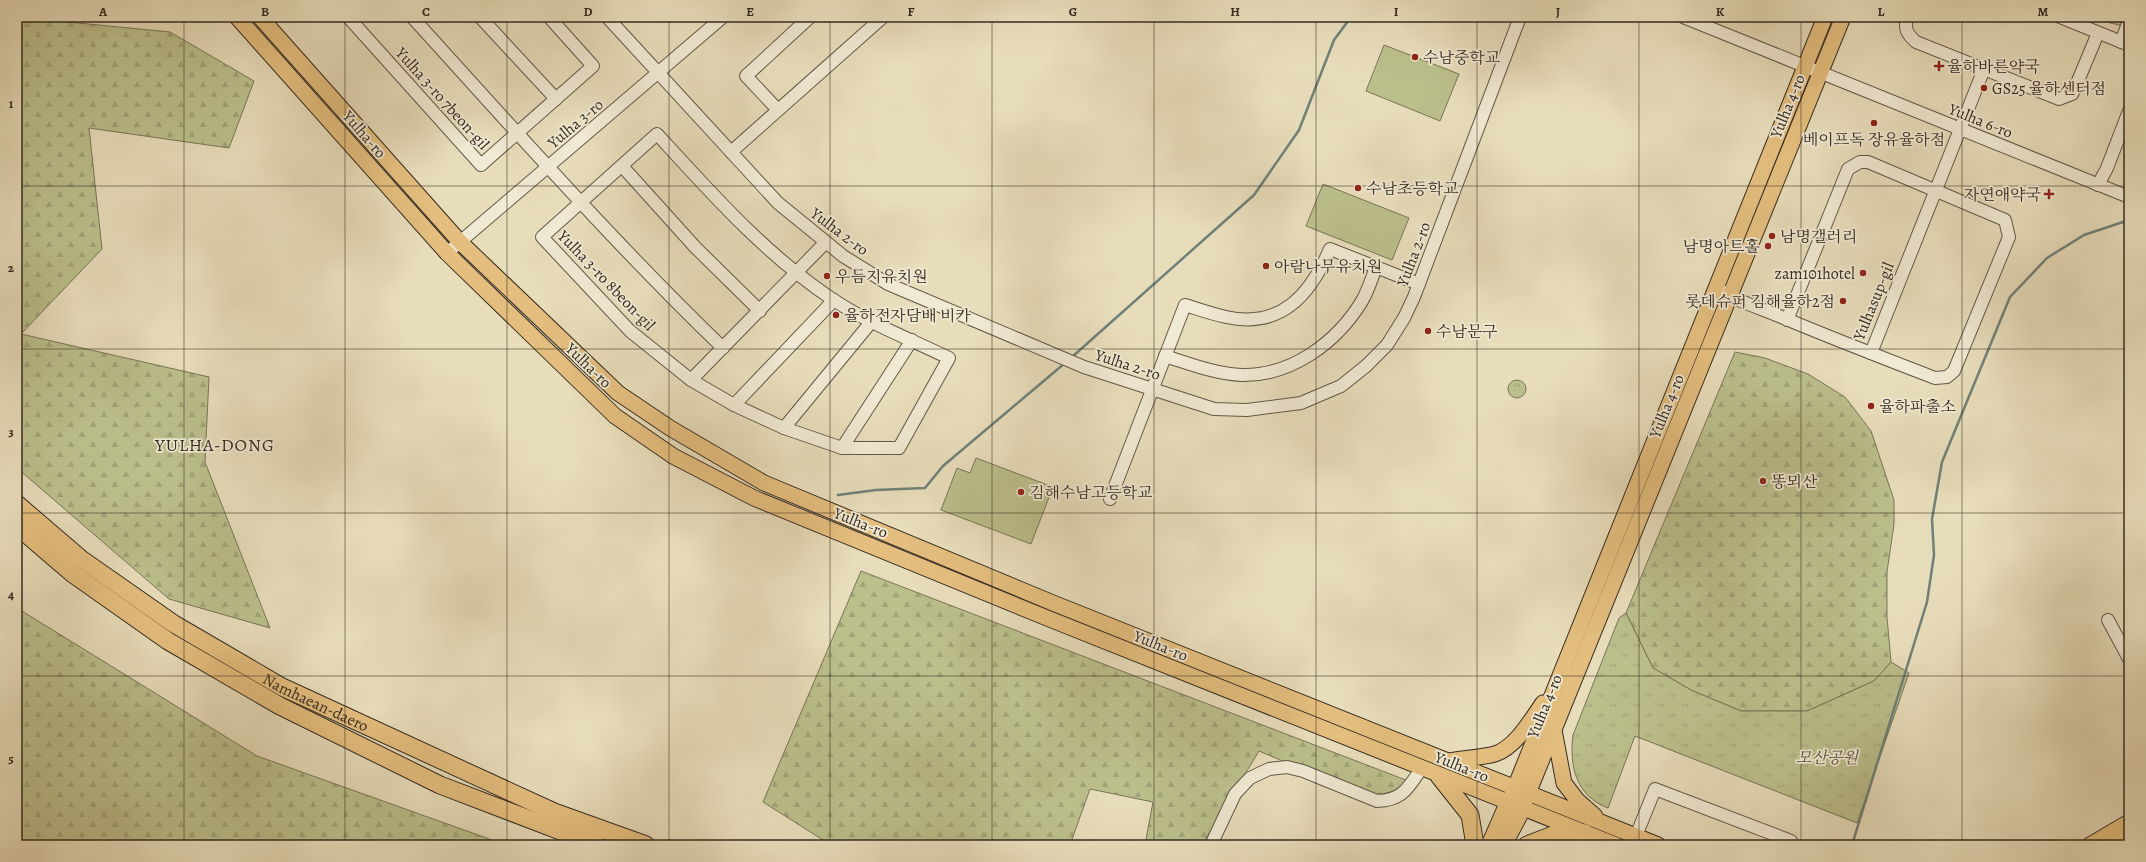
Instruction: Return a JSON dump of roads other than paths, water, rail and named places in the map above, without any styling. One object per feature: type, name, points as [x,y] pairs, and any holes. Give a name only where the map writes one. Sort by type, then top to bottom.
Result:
[{"type":"highway","name":"Namhaean-daero","points":[[17,504],[81,559],[174,624],[282,688],[554,812],[646,845]]},
{"type":"highway","name":"Namhaean-daero","points":[[17,526],[73,574],[168,641],[280,706],[440,785],[597,845]]},
{"type":"highway","points":[[1439,776],[1470,815],[1475,845]]},
{"type":"highway","points":[[1490,845],[1515,806]]},
{"type":"highway","points":[[1503,845],[1515,806]]},
{"type":"highway","points":[[1527,845],[1558,833],[1585,834]]},
{"type":"main road","name":"Yulha-ro","points":[[237,17],[446,253],[615,416],[673,456],[754,498],[1421,769],[1616,845]]},
{"type":"main road","name":"Yulha-ro","points":[[260,17],[460,242],[618,393],[670,428],[764,483],[1053,603],[1658,845]]},
{"type":"main road","name":"Yulha 4-ro","points":[[1522,790],[1557,682],[1825,17]]},
{"type":"main road","name":"Yulha 4-ro","points":[[1515,806],[1554,728],[1843,17]]},
{"type":"main road","points":[[1448,761],[1496,753],[1510,744],[1526,727],[1557,682]]},
{"type":"main road","points":[[1554,728],[1564,783],[1577,800],[1602,822]]},
{"type":"main road","points":[[2090,845],[2129,822]]},
{"type":"main road","points":[[2110,845],[2129,834]]},
{"type":"street","name":"Yulha 3-ro 7beon-gil","points":[[348,17],[481,165],[592,66],[549,17]]},
{"type":"street","name":"Yulha 3-ro 7beon-gil","points":[[412,17],[548,167]]},
{"type":"street","points":[[480,17],[556,98]]},
{"type":"street","name":"Yulha 2-ro","points":[[607,17],[778,203],[825,243],[888,284],[1084,367],[1214,408],[1247,410],[1281,407],[1300,403],[1341,386],[1387,345],[1404,318],[1419,284],[1520,17]]},
{"type":"street","name":"Yulha 3-ro","points":[[446,253],[658,74],[723,17]]},
{"type":"street","points":[[778,110],[746,76],[810,17]]},
{"type":"street","points":[[731,152],[883,17]]},
{"type":"street","name":"Yulha 6-ro","points":[[1683,17],[2129,198]]},
{"type":"street","points":[[1907,17],[1907,34],[1916,42],[2060,98],[2067,97],[2076,88],[2098,33]]},
{"type":"street","points":[[2060,17],[2125,43],[2129,21]]},
{"type":"street","name":"Yulhasup-gil","points":[[1716,287],[1729,297],[1871,353],[1984,69]]},
{"type":"street","points":[[2098,185],[2107,168],[2129,112]]},
{"type":"street","name":"Yulha 3-ro 8beon-gil","points":[[691,380],[630,331],[542,236],[657,134],[736,220],[796,274]]},
{"type":"street","points":[[1788,320],[1848,169],[1860,162],[1868,162],[2005,220],[2009,237],[1952,374],[1942,378],[1935,378],[1871,353]]},
{"type":"street","points":[[622,166],[695,246],[760,311]]},
{"type":"street","name":"Yulha 3-ro 8beon-gil","points":[[548,167],[666,293],[723,348]]},
{"type":"street","points":[[796,274],[834,300],[872,322],[949,358],[899,448],[842,448],[784,428],[734,405],[691,380],[825,243]]},
{"type":"street","points":[[1110,499],[1185,305],[1225,317],[1242,320],[1276,314],[1300,298],[1317,277],[1330,249],[1419,284]]},
{"type":"street","points":[[1165,356],[1214,371],[1243,375],[1272,371],[1296,363],[1324,345],[1348,322],[1363,299],[1376,267]]},
{"type":"street","points":[[734,405],[834,300]]},
{"type":"street","points":[[784,428],[872,322]]},
{"type":"street","points":[[842,448],[912,340]]},
{"type":"street","points":[[2108,620],[2129,659]]},
{"type":"street","points":[[1211,845],[1235,794],[1250,778],[1269,768],[1287,767],[1303,771],[1377,800],[1390,800],[1403,794],[1421,769]]},
{"type":"street","points":[[1636,836],[1655,789],[1791,841],[1790,845]]},
{"type":"waterway","points":[[1072,357],[1254,195],[1299,130],[1334,40],[1351,17]]},
{"type":"waterway","points":[[1852,845],[1927,602],[1934,555],[1932,519],[1942,462],[2010,297],[2047,258],[2084,235],[2129,220]]},
{"type":"waterway","points":[[838,495],[876,490],[925,488],[943,466],[1065,363]]},
{"type":"place","name":"수남중학교","points":[[1415,57]]},
{"type":"place","name":"율하바른약국","points":[[1939,66]]},
{"type":"place","name":"GS25 율하센터점","points":[[1984,88]]},
{"type":"place","name":"베이프독 장유율하점","points":[[1874,123]]},
{"type":"place","name":"수남초등학교","points":[[1358,188]]},
{"type":"place","name":"자연애약국","points":[[2049,194]]},
{"type":"place","name":"남명갤러리","points":[[1772,236]]},
{"type":"place","name":"남명아트홀","points":[[1768,246]]},
{"type":"place","name":"아람나무유치원","points":[[1266,266]]},
{"type":"place","name":"zam101hotel","points":[[1863,273]]},
{"type":"place","name":"우듬지유치원","points":[[827,276]]},
{"type":"place","name":"롯데슈퍼 김해율하2점","points":[[1843,301]]},
{"type":"place","name":"율하전자담배 비카","points":[[836,315]]},
{"type":"place","name":"수남문구","points":[[1428,331]]},
{"type":"place","name":"율하파출소","points":[[1871,406]]},
{"type":"place","name":"똥뫼산","points":[[1763,481]]},
{"type":"place","name":"김해수남고등학교","points":[[1021,492]]},
{"type":"district","name":"YULHA-DONG","points":[[215,445]]},
{"type":"park label","name":"모산공원","points":[[1827,757]]}]
